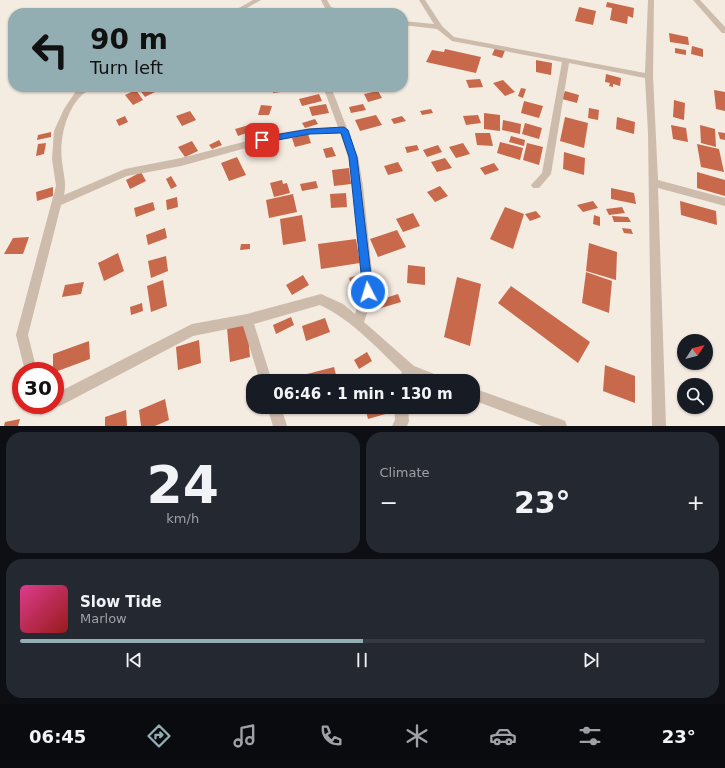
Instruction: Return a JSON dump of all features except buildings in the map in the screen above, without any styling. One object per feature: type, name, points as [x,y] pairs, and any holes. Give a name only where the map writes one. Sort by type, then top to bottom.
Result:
[{"type":"street","points":[[243,8],[258,0]]},
{"type":"street","points":[[422,0],[439,27],[452,39],[649,76]]},
{"type":"street","points":[[651,0],[649,76],[654,183],[659,426]]},
{"type":"street","points":[[696,0],[725,30]]},
{"type":"street","points":[[408,24],[439,27]]},
{"type":"street","points":[[536,185],[546,174],[566,60]]},
{"type":"street","points":[[29,362],[22,334],[61,186],[57,160],[58,131],[67,111],[80,92]]},
{"type":"street","points":[[329,92],[353,157],[368,292],[358,323]]},
{"type":"street","points":[[57,202],[125,173],[181,162],[275,137],[310,131],[344,130]]},
{"type":"street","points":[[654,183],[725,202]]},
{"type":"street","points":[[64,396],[192,330],[247,320],[321,299],[339,308],[358,323],[404,374]]},
{"type":"street","points":[[247,320],[264,374]]},
{"type":"street","points":[[480,397],[560,426]]},
{"type":"street","points":[[276,414],[280,426]]},
{"type":"street","points":[[399,426],[402,421],[402,414]]},
{"type":"route","points":[[262,140],[310,131],[344,130],[353,157],[358,186],[368,292]]}]
